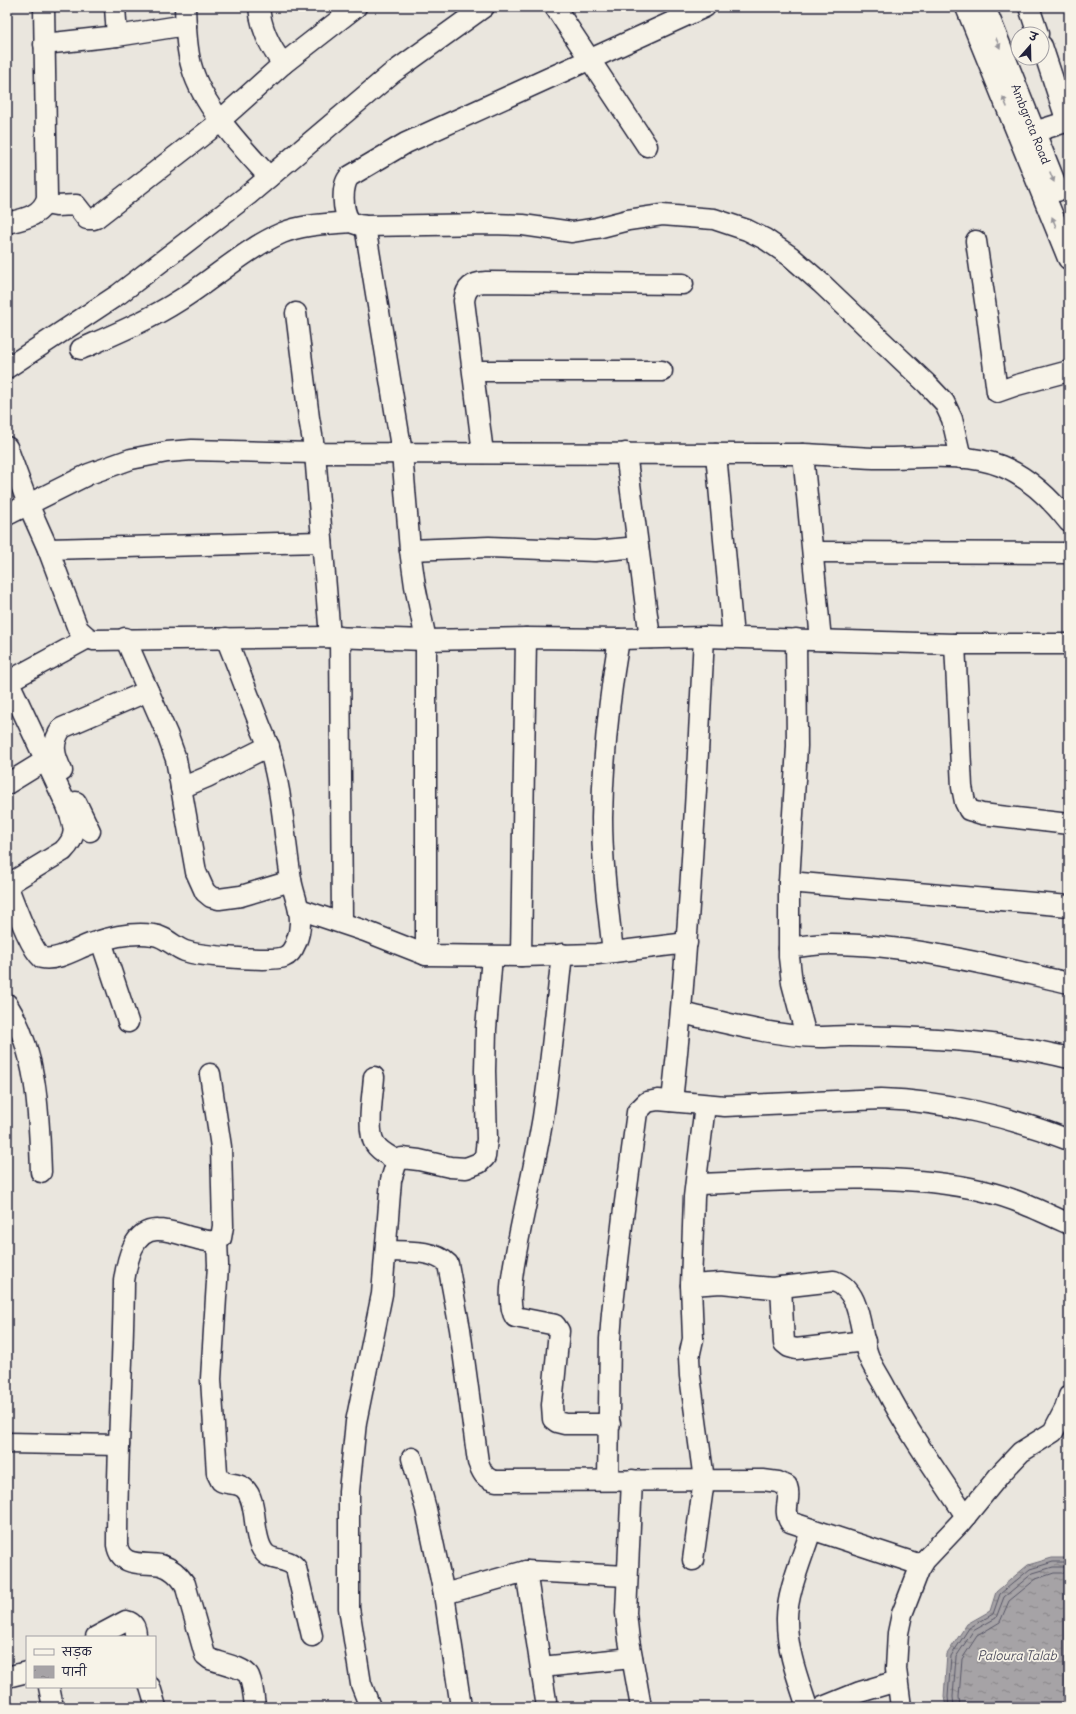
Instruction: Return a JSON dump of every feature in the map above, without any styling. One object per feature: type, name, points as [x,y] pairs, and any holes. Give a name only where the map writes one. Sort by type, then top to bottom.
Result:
[{"type":"main road","points":[[967,7],[1069,258]]},
{"type":"main road","name":"Ambgrota Road","points":[[984,7],[1069,218]]},
{"type":"street","points":[[7,223],[34,214],[45,204],[47,198],[44,7]]},
{"type":"street","points":[[115,7],[117,36]]},
{"type":"street","points":[[259,7],[264,33],[274,52],[283,64]]},
{"type":"street","points":[[45,204],[56,206],[76,205],[84,217],[93,220],[221,121],[283,64],[356,7]]},
{"type":"street","points":[[7,368],[119,294],[269,177],[391,74],[484,7]]},
{"type":"street","points":[[555,7],[591,59],[647,146]]},
{"type":"street","points":[[426,955],[426,640],[415,586],[410,550],[402,453],[358,224],[347,217],[345,209],[344,190],[346,179],[406,144],[705,7]]},
{"type":"street","points":[[1029,7],[1035,26]]},
{"type":"street","points":[[44,44],[117,36],[186,16],[191,66],[195,77],[221,121],[269,177]]},
{"type":"street","points":[[1034,132],[1068,121],[1049,66]]},
{"type":"street","points":[[81,349],[167,309],[244,254],[282,233],[321,224],[523,225],[572,232],[597,228],[628,220],[662,215],[714,219],[747,230],[765,238],[790,256],[927,384],[944,402],[952,419],[961,458]]},
{"type":"street","points":[[976,240],[997,392],[1017,384],[1069,371]]},
{"type":"street","points":[[483,453],[474,371],[464,301],[469,287],[476,283],[683,284]]},
{"type":"street","points":[[296,313],[308,418],[314,453],[322,542],[335,637],[342,922]]},
{"type":"street","points":[[474,371],[662,370]]},
{"type":"street","points":[[7,447],[78,629],[88,638],[94,640],[125,638],[335,637],[426,640],[733,637],[955,644],[1069,644]]},
{"type":"street","points":[[7,515],[90,474],[131,459],[167,452],[192,450],[314,453],[803,454],[874,458],[961,458],[984,461],[1001,466],[1019,476],[1053,502],[1069,522]]},
{"type":"street","points":[[626,453],[650,638]]},
{"type":"street","points":[[716,454],[733,637]]},
{"type":"street","points":[[803,454],[821,640]]},
{"type":"street","points":[[48,549],[322,542]]},
{"type":"street","points":[[410,550],[489,547],[595,551],[638,547]]},
{"type":"street","points":[[813,552],[1069,553]]},
{"type":"street","points":[[672,1101],[682,1013],[687,943],[704,637]]},
{"type":"street","points":[[88,638],[7,681],[46,760],[74,826],[73,839],[63,851],[7,885],[38,955],[47,959],[55,958],[101,941],[124,935],[153,934],[165,939],[184,951],[198,954],[271,959],[284,957],[292,950],[300,922],[299,909],[291,881],[278,784],[269,746],[226,638]]},
{"type":"street","points":[[125,638],[167,734],[176,759],[196,872],[205,892],[218,900],[241,896],[291,881]]},
{"type":"street","points":[[521,956],[526,638]]},
{"type":"street","points":[[613,952],[603,853],[602,819],[608,713],[619,639]]},
{"type":"street","points":[[796,639],[797,746],[789,882],[789,948],[792,983],[806,1036]]},
{"type":"street","points":[[955,644],[962,787],[965,802],[969,810],[982,814],[1069,824]]},
{"type":"street","points":[[90,831],[60,767],[54,742],[57,734],[62,728],[69,724],[148,691]]},
{"type":"street","points":[[181,788],[207,777],[269,746]]},
{"type":"street","points":[[7,784],[46,760]]},
{"type":"street","points":[[789,882],[1069,906]]},
{"type":"street","points":[[299,909],[342,922],[426,955],[521,956],[613,952],[687,943]]},
{"type":"street","points":[[101,941],[128,1022]]},
{"type":"street","points":[[789,948],[830,944],[896,949],[942,956],[1069,983]]},
{"type":"street","points":[[562,954],[549,1073],[533,1173],[514,1264],[512,1309],[515,1317],[555,1325],[559,1331],[552,1405],[553,1418],[557,1422],[565,1424],[610,1424]]},
{"type":"street","points":[[370,1707],[361,1684],[349,1608],[349,1491],[356,1422],[382,1294],[392,1180],[397,1161],[406,1157],[450,1167],[466,1168],[479,1163],[485,1157],[487,1139],[485,1071],[486,1029],[492,956]]},
{"type":"street","points":[[7,1004],[26,1043],[31,1063],[37,1108],[41,1172]]},
{"type":"street","points":[[682,1013],[761,1030],[806,1036],[924,1038],[994,1043],[1069,1058]]},
{"type":"street","points":[[210,1074],[222,1155],[223,1226],[221,1238],[217,1241],[206,1241],[159,1230],[148,1230],[142,1234],[132,1247],[124,1281],[123,1354],[119,1445],[118,1552],[122,1558],[130,1562],[162,1566],[180,1576],[185,1584],[205,1655],[210,1659],[242,1669],[247,1673],[250,1678],[255,1707]]},
{"type":"street","points":[[374,1077],[371,1135],[375,1144],[383,1152],[397,1161]]},
{"type":"street","points":[[608,1480],[610,1424],[610,1339],[612,1313],[622,1217],[637,1112],[646,1102],[658,1100],[725,1106],[881,1099],[902,1100],[985,1114],[1025,1124],[1069,1140]]},
{"type":"street","points":[[694,1560],[704,1480],[690,1376],[689,1357],[693,1330],[691,1285],[696,1184],[705,1105]]},
{"type":"street","points":[[696,1184],[824,1180],[898,1180],[947,1184],[1007,1197],[1032,1206],[1069,1224]]},
{"type":"street","points":[[217,1241],[218,1265],[211,1379],[217,1473],[221,1481],[240,1486],[248,1493],[258,1540],[264,1552],[268,1556],[288,1561],[296,1568],[312,1636]]},
{"type":"street","points":[[386,1251],[425,1254],[443,1259],[448,1264],[460,1329],[478,1462],[485,1476],[489,1480],[763,1480],[787,1486],[789,1491],[787,1516],[790,1522],[922,1565]]},
{"type":"street","points":[[691,1285],[721,1284],[772,1288],[834,1281],[842,1284],[849,1291],[855,1302],[868,1355],[911,1435],[966,1516]]},
{"type":"street","points":[[781,1287],[784,1343],[789,1347],[796,1349],[865,1341]]},
{"type":"street","points":[[901,1707],[896,1669],[900,1624],[909,1594],[922,1565],[1016,1457],[1027,1448],[1064,1425],[1069,1396]]},
{"type":"street","points":[[7,1443],[119,1445]]},
{"type":"street","points":[[412,1458],[426,1509],[444,1594],[461,1707]]},
{"type":"street","points":[[632,1480],[626,1614],[641,1707]]},
{"type":"street","points":[[807,1707],[789,1648],[786,1620],[789,1603],[811,1530]]},
{"type":"street","points":[[444,1594],[526,1571],[627,1576]]},
{"type":"street","points":[[526,1571],[546,1702]]},
{"type":"street","points":[[98,1636],[126,1622],[134,1625],[136,1636]]},
{"type":"street","points":[[541,1667],[632,1658]]},
{"type":"street","points":[[7,1677],[26,1672]]},
{"type":"street","points":[[823,1707],[860,1692],[897,1681]]},
{"type":"street","points":[[49,1688],[53,1707]]},
{"type":"street","points":[[150,1688],[156,1707]]},
{"type":"water","name":"Paloura Talab","points":[[1052,1558],[1069,1558],[1069,1707],[946,1707],[944,1697],[947,1654],[967,1624],[990,1611],[996,1592],[1028,1565]]}]
